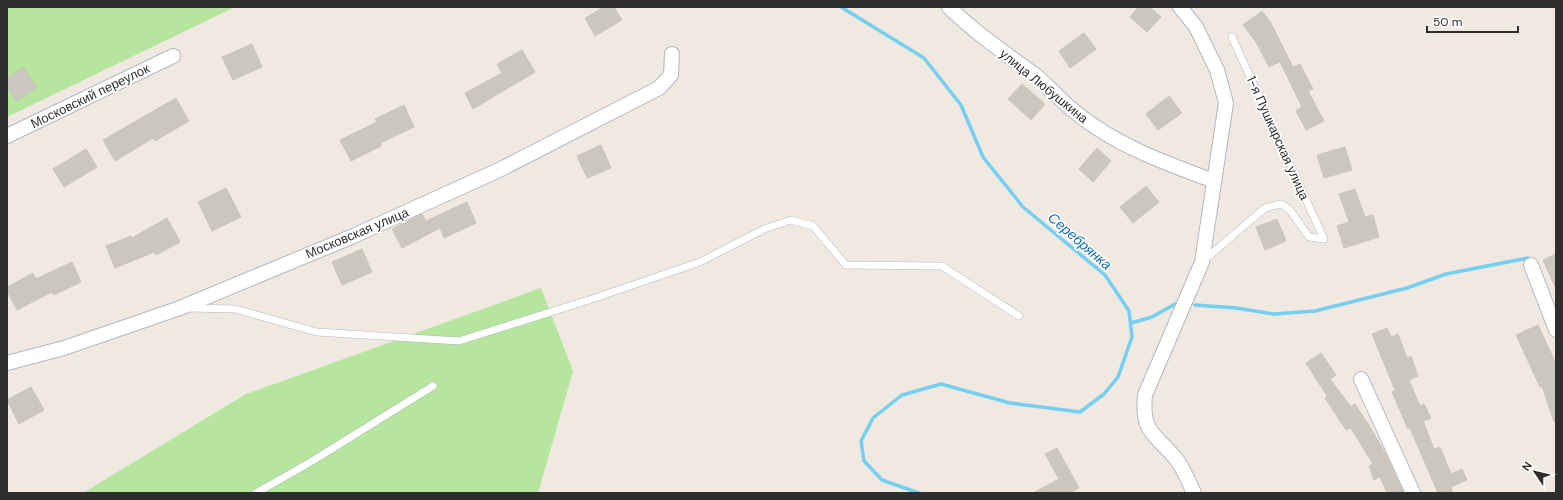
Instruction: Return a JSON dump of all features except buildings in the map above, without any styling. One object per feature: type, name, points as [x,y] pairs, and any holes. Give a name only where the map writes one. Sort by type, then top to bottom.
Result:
[{"type":"street","name":"улица Любушкина","points":[[949,7],[969,27],[1037,76],[1075,113],[1120,142],[1161,162],[1214,181]]},
{"type":"street","points":[[1180,7],[1196,27],[1217,70],[1226,103],[1202,262],[1145,395],[1144,412],[1151,433],[1177,461],[1192,493]]},
{"type":"street","name":"Московская улица","points":[[7,363],[64,348],[180,308],[350,237],[500,170],[659,88],[671,75],[672,54]]},
{"type":"street","name":"Московский переулок","points":[[7,136],[173,56]]},
{"type":"street","points":[[1531,265],[1556,330]]},
{"type":"street","points":[[1361,379],[1412,493]]},
{"type":"lane","name":"1-я Пушкарская улица","points":[[1202,262],[1265,208],[1281,204],[1290,210],[1309,237],[1324,239],[1232,37]]},
{"type":"lane","points":[[180,308],[235,309],[317,332],[459,341],[595,298],[700,262],[764,229],[791,220],[813,226],[846,265],[942,266],[1019,316]]},
{"type":"lane","points":[[256,493],[309,463],[433,386]]},
{"type":"green space","points":[[7,7],[235,7],[7,117]]},
{"type":"green space","points":[[541,288],[573,371],[538,493],[83,493],[246,394]]},
{"type":"waterway","name":"Серебрянка","points":[[841,7],[924,58],[961,105],[983,157],[1023,207],[1105,275],[1129,311],[1132,337],[1118,377],[1104,394],[1080,412],[1010,403],[941,384],[902,395],[873,418],[861,441],[864,461],[882,480],[919,493]]},
{"type":"waterway","points":[[1195,305],[1236,308],[1274,314],[1315,311],[1407,288],[1446,274],[1528,258]]},
{"type":"waterway","points":[[1131,323],[1152,317],[1175,304]]}]
